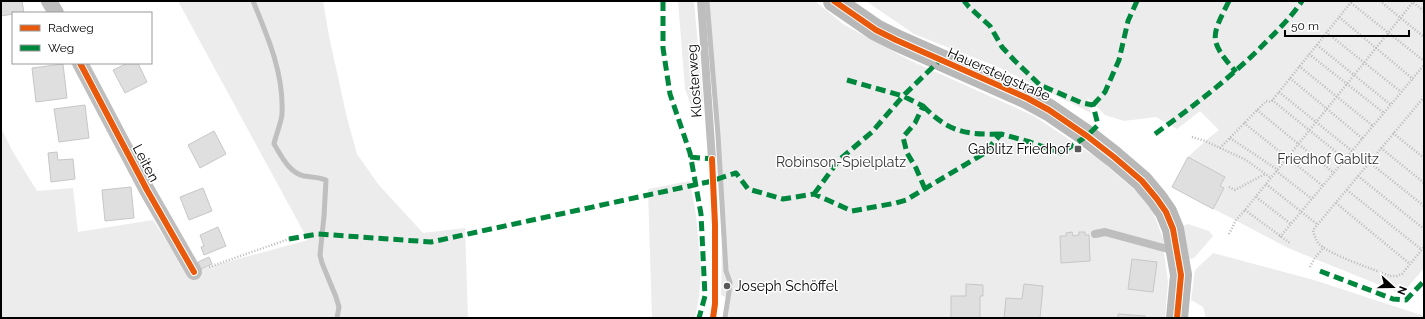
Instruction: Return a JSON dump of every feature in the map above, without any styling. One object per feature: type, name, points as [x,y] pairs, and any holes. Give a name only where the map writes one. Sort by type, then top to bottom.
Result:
[{"type":"street","points":[[50,1],[56,12]]},
{"type":"street","name":"Hauersteigstraße","points":[[834,1],[860,20],[889,37],[1027,98],[1049,110],[1076,128],[1133,172],[1151,191],[1166,212],[1173,229],[1181,274],[1177,318]]},
{"type":"street","name":"Leiten","points":[[81,64],[147,190],[194,272]]},
{"type":"lane","name":"Klosterweg","points":[[701,1],[712,159]]},
{"type":"lane","points":[[1095,234],[1105,232],[1177,252]]},
{"type":"path","points":[[1380,1],[1424,37]]},
{"type":"path","points":[[1220,148],[1266,101],[1271,102],[1351,2],[1424,61]]},
{"type":"path","points":[[1229,234],[1236,220],[1413,2],[1424,11]]},
{"type":"path","points":[[1339,17],[1413,79]]},
{"type":"path","points":[[1326,32],[1401,92]]},
{"type":"path","points":[[1317,44],[1391,105]]},
{"type":"path","points":[[1309,54],[1384,113]]},
{"type":"path","points":[[1280,237],[1424,65]]},
{"type":"path","points":[[1300,66],[1373,126]]},
{"type":"path","points":[[1290,78],[1363,139]]},
{"type":"path","points":[[1279,92],[1352,151]]},
{"type":"path","points":[[1347,190],[1423,249],[1402,274],[1390,276],[1328,250],[1319,244],[1314,236],[1313,230],[1424,97]]},
{"type":"path","points":[[1272,100],[1345,159]]},
{"type":"path","points":[[1257,110],[1334,173]]},
{"type":"path","points":[[1244,123],[1323,186]]},
{"type":"path","points":[[1394,134],[1424,158]]},
{"type":"path","points":[[1192,137],[1205,141],[1246,160],[1271,178]]},
{"type":"path","points":[[1230,138],[1277,170],[1312,199]]},
{"type":"path","points":[[1381,148],[1424,183]]},
{"type":"path","points":[[1369,162],[1424,206]]},
{"type":"path","points":[[1229,187],[1235,190],[1265,174]]},
{"type":"path","points":[[1358,176],[1424,229]]},
{"type":"path","points":[[1266,184],[1318,225]]},
{"type":"path","points":[[1256,197],[1291,224]]},
{"type":"path","points":[[1336,203],[1410,264]]},
{"type":"path","points":[[1245,210],[1290,243]]},
{"type":"path","points":[[194,272],[289,239]]},
{"type":"path","points":[[1310,266],[1324,247]]},
{"type":"green space","points":[[178,1],[323,1],[347,118],[357,154],[378,184],[423,233],[465,228],[468,318],[1,318],[1,128],[13,152],[37,191],[73,188],[78,232],[153,220],[190,277],[201,269],[308,240]]},
{"type":"green space","points":[[678,1],[694,1],[703,101],[692,108],[685,89]]},
{"type":"green space","name":"Robinson-Spielplatz","points":[[705,1],[815,1],[843,24],[909,60],[1034,116],[1100,160],[1149,202],[1164,241],[1168,282],[1165,318],[728,318],[730,299],[721,295],[722,238],[717,135]]},
{"type":"green space","name":"Friedhof Gablitz","points":[[866,1],[1424,1],[1424,268],[1402,294],[1288,248],[1172,187],[1188,157],[1219,130],[1200,111],[1177,129],[1156,117],[1124,121],[1105,115],[1087,97],[1091,113],[998,67],[914,34]]},
{"type":"green space","points":[[690,181],[696,215],[701,270],[699,297],[695,318],[652,318],[648,189]]},
{"type":"green space","points":[[1188,224],[1209,231],[1213,236],[1192,259],[1188,258],[1182,226]]},
{"type":"green space","points":[[1213,253],[1314,280],[1424,316],[1424,318],[1206,318],[1203,307],[1191,300],[1195,270]]},
{"type":"building","points":[[1,1],[22,1],[24,12],[12,12],[12,14],[1,16]]},
{"type":"building","points":[[63,64],[67,98],[36,102],[32,68]]},
{"type":"building","points":[[126,64],[138,64],[147,82],[125,93],[113,70]]},
{"type":"building","points":[[85,105],[89,138],[59,142],[54,109]]},
{"type":"building","points":[[214,131],[226,154],[200,168],[188,145]]},
{"type":"building","points":[[57,152],[58,160],[73,159],[75,179],[51,182],[48,153]]},
{"type":"building","points":[[1188,157],[1225,177],[1220,186],[1224,188],[1213,209],[1172,187]]},
{"type":"building","points":[[131,187],[134,218],[105,221],[102,190]]},
{"type":"building","points":[[203,188],[212,211],[189,220],[180,197]]},
{"type":"building","points":[[218,227],[226,246],[204,255],[201,247],[204,246],[200,235]]},
{"type":"building","points":[[1072,232],[1073,236],[1079,235],[1079,232],[1085,232],[1085,235],[1089,235],[1090,261],[1061,263],[1060,236],[1066,236],[1066,233]]},
{"type":"building","points":[[209,257],[212,264],[201,269],[198,262]]},
{"type":"building","points":[[1132,259],[1157,262],[1153,292],[1128,289]]},
{"type":"building","points":[[966,284],[983,285],[983,296],[980,296],[980,318],[951,318],[951,296],[966,296]]},
{"type":"building","points":[[1024,284],[1043,286],[1040,318],[1004,318],[1006,298],[1022,299]]},
{"type":"building","points":[[1118,314],[1145,316],[1145,318],[1118,318]]},
{"type":"waterway","points":[[253,1],[278,70],[282,99],[282,114],[274,144],[286,163],[294,171],[304,176],[326,180],[320,255],[339,307],[337,318]]},
{"type":"waterway","points":[[707,1],[718,135],[726,271],[730,282],[725,318]]},
{"type":"marked path","points":[[663,1],[663,48],[670,94],[690,153],[701,214],[705,296],[699,318]]},
{"type":"marked path","points":[[289,239],[318,234],[431,242],[708,182],[736,173],[748,189],[783,199],[814,194],[852,211],[906,200],[983,154],[1001,134],[1061,153],[1087,136],[1098,125],[1093,105],[1082,103],[1040,85],[1002,47],[990,26],[964,1]]},
{"type":"marked path","points":[[1093,105],[1105,92],[1119,60],[1128,21],[1137,1]]},
{"type":"marked path","points":[[1229,1],[1219,23],[1215,38],[1221,52],[1236,72]]},
{"type":"marked path","points":[[1155,134],[1199,101],[1241,66],[1282,26],[1302,1]]},
{"type":"marked path","points":[[814,194],[839,160],[872,132],[903,96],[940,60]]},
{"type":"marked path","points":[[847,80],[903,96],[923,106],[915,123],[903,137],[907,153],[916,168],[925,189]]},
{"type":"marked path","points":[[923,106],[932,115],[950,127],[958,130],[977,134],[1001,134]]},
{"type":"marked path","points":[[690,157],[712,159],[713,162]]},
{"type":"marked path","points":[[1320,271],[1393,299],[1406,300],[1424,281]]},
{"type":"cycle path","points":[[834,1],[876,30],[1027,98],[1049,110],[1087,136],[1142,181],[1166,212],[1173,229],[1181,275],[1177,318]]},
{"type":"cycle path","points":[[81,64],[147,190],[194,272]]},
{"type":"cycle path","points":[[712,159],[715,225],[715,304],[713,318]]},
{"type":"place","name":"Gablitz Friedhof","points":[[1078,149]]},
{"type":"place","name":"Joseph Schöffel","points":[[727,286]]}]
